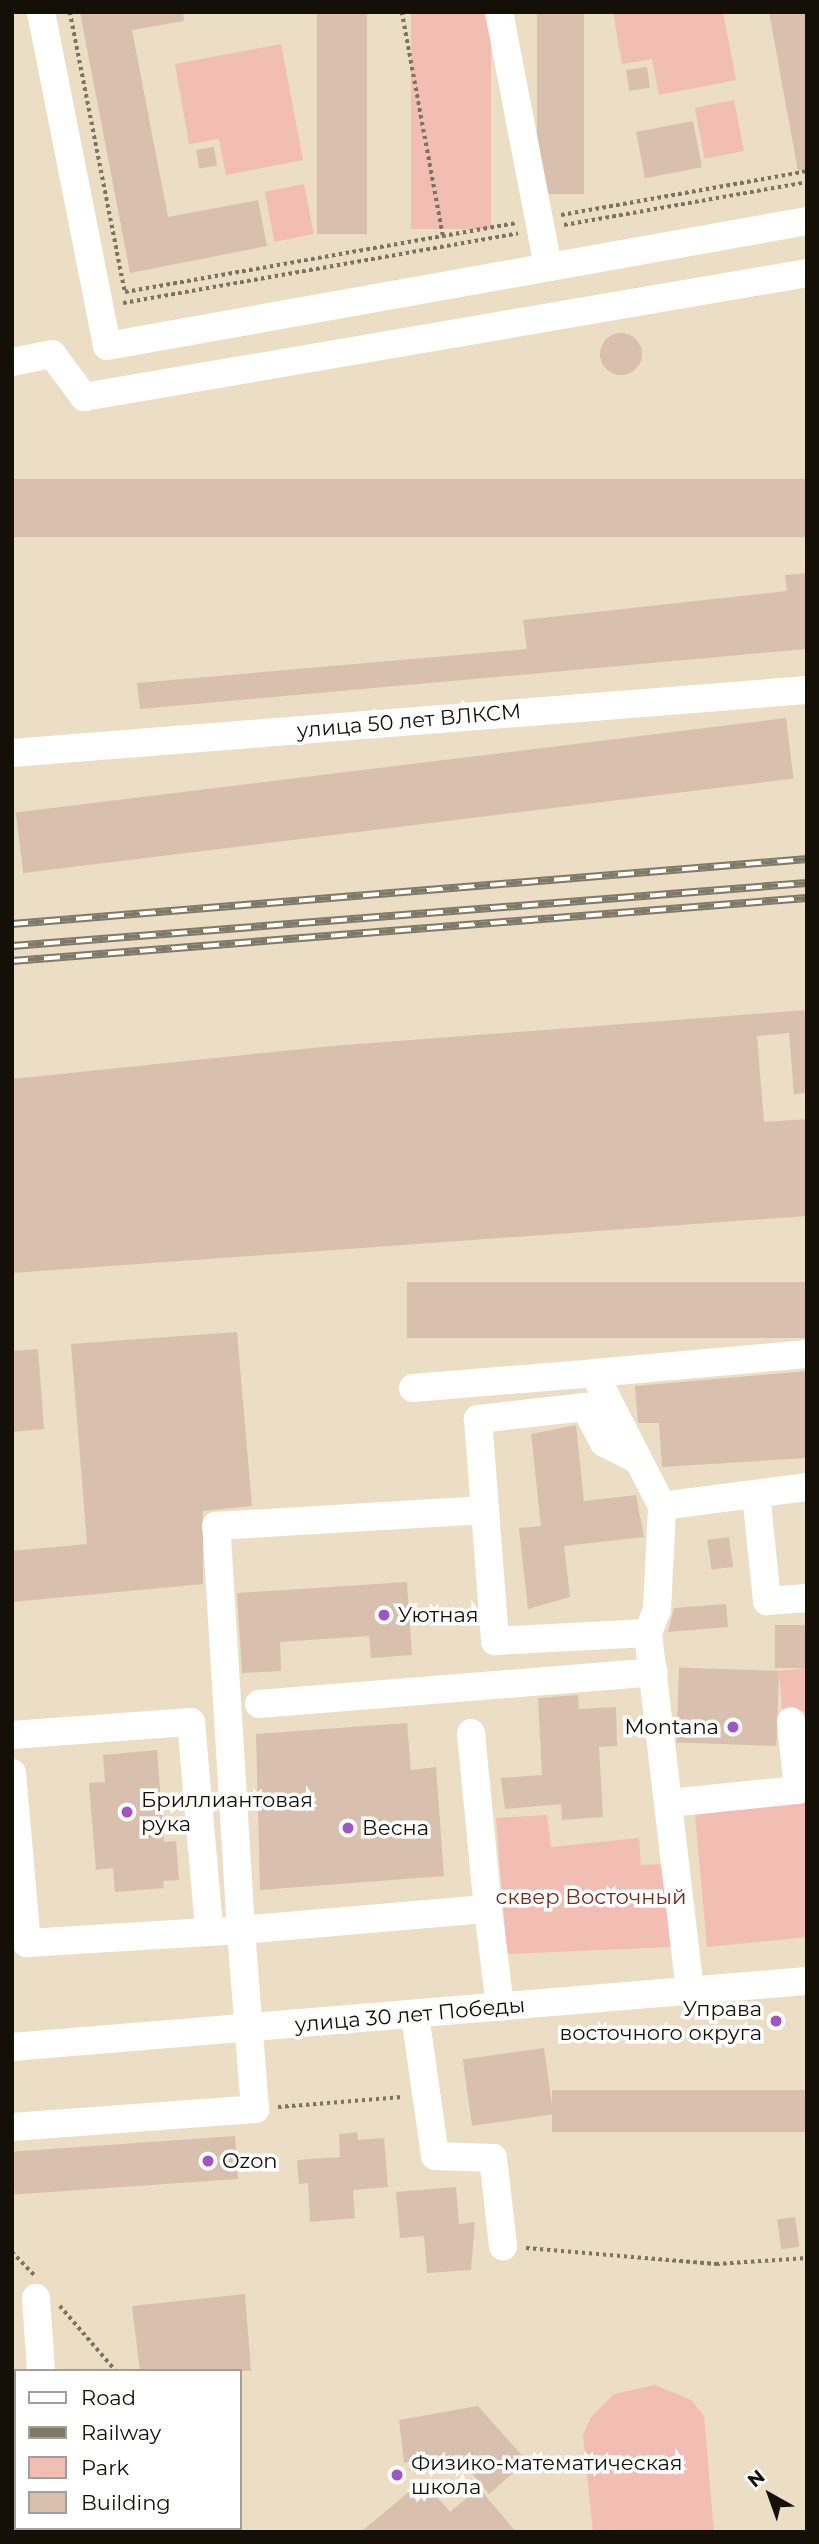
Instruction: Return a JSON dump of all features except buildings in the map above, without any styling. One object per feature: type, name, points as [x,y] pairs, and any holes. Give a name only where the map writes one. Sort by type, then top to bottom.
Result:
[{"type":"street","points":[[41,12],[107,346],[807,221]]},
{"type":"street","points":[[499,12],[549,216],[548,267]]},
{"type":"street","points":[[12,362],[52,354],[84,397],[807,273]]},
{"type":"street","name":"улица 50 лет ВЛКСМ","points":[[12,753],[807,690]]},
{"type":"street","points":[[413,1388],[807,1354]]},
{"type":"street","points":[[594,1373],[662,1506],[657,1610],[649,1633],[690,1991]]},
{"type":"street","points":[[638,1460],[604,1443],[585,1407],[478,1419],[495,1641],[649,1633]]},
{"type":"street","points":[[662,1506],[806,1487],[807,1493]]},
{"type":"street","points":[[756,1493],[767,1601],[807,1598]]},
{"type":"street","points":[[12,2127],[255,2109],[216,1526],[485,1510]]},
{"type":"street","points":[[259,1703],[654,1672]]},
{"type":"street","points":[[669,1803],[798,1790],[791,1721]]},
{"type":"street","points":[[12,1735],[191,1722],[209,1929]]},
{"type":"street","points":[[471,1733],[500,2007]]},
{"type":"street","points":[[12,1773],[27,1943],[209,1929],[241,1930],[488,1909]]},
{"type":"street","name":"улица 30 лет Победы","points":[[12,2047],[807,1981]]},
{"type":"street","points":[[415,2015],[435,2156],[493,2158],[503,2246]]},
{"type":"street","points":[[41,2369],[44,2294]]},
{"type":"path","points":[[70,12],[125,292],[807,171]]},
{"type":"path","points":[[402,12],[443,235]]},
{"type":"path","points":[[114,305],[549,216],[807,182]]},
{"type":"path","points":[[255,2109],[427,2095]]},
{"type":"path","points":[[503,2246],[716,2264],[807,2258]]},
{"type":"path","points":[[12,2252],[44,2294],[114,2369]]},
{"type":"green space","points":[[411,12],[491,12],[491,229],[411,229]]},
{"type":"green space","points":[[613,12],[723,12],[736,80],[659,95],[652,59],[622,64]]},
{"type":"green space","points":[[281,44],[303,160],[226,175],[219,139],[189,144],[175,64]]},
{"type":"green space","points":[[734,100],[744,151],[705,159],[695,108]]},
{"type":"green space","points":[[304,184],[314,234],[274,242],[265,192]]},
{"type":"green space","points":[[807,1668],[807,1712],[782,1709],[779,1671]]},
{"type":"green space","name":"сквер Восточный","points":[[807,1800],[807,1937],[707,1947],[695,1815]]},
{"type":"green space","name":"сквер Восточный","points":[[547,1815],[551,1847],[639,1838],[641,1865],[665,1864],[672,1947],[507,1954],[496,1818]]},
{"type":"green space","points":[[655,2385],[691,2400],[704,2416],[714,2532],[593,2532],[583,2435],[591,2417],[614,2394]]},
{"type":"railway","points":[[12,924],[807,859]]},
{"type":"railway","points":[[12,946],[807,883]]},
{"type":"railway","points":[[12,961],[807,898]]},
{"type":"place","name":"Уютная","points":[[384,1615]]},
{"type":"place","name":"Montana","points":[[733,1727]]},
{"type":"place","name":"Бриллиантовая рука","points":[[127,1812]]},
{"type":"place","name":"Весна","points":[[348,1828]]},
{"type":"place","name":"Управа восточного округа","points":[[776,2021]]},
{"type":"place","name":"Ozon","points":[[208,2161]]},
{"type":"place","name":"Физико-математическая школа","points":[[397,2475]]}]
